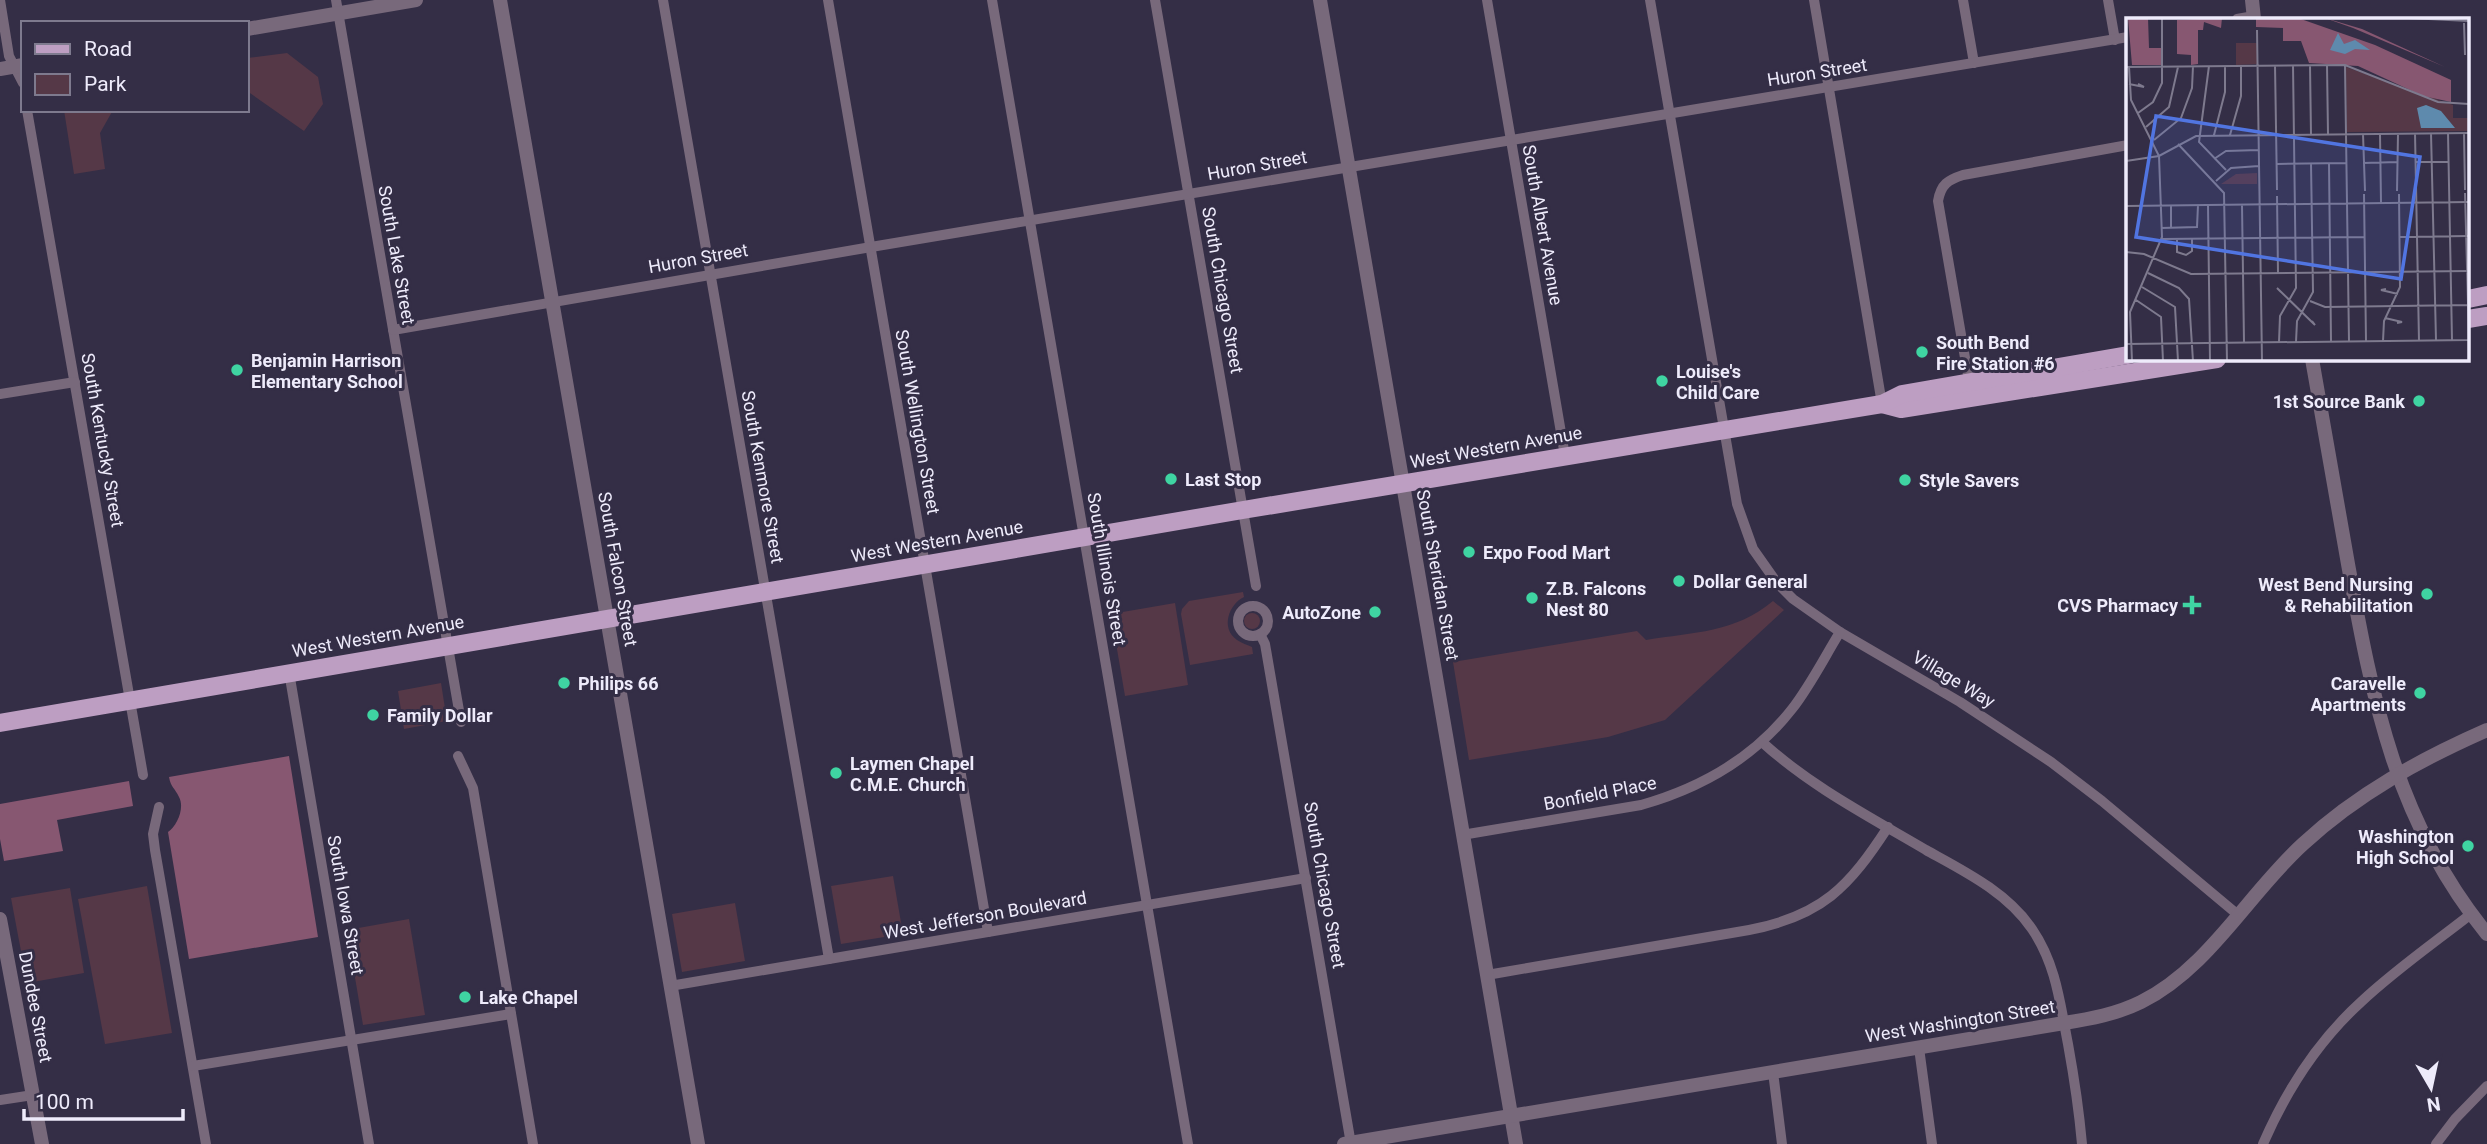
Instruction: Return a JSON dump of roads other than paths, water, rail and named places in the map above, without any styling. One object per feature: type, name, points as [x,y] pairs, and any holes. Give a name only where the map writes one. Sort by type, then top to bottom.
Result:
[{"type":"main road","name":"West Western Avenue","points":[[0,723],[765,591],[1882,404],[1902,394],[2126,355]]},
{"type":"main road","name":"West Western Avenue","points":[[1882,404],[1901,410],[2211,360]]},
{"type":"street","points":[[1,0],[9,56],[19,66]]},
{"type":"street","points":[[248,29],[337,7],[416,0]]},
{"type":"street","name":"South Falcon Street","points":[[500,0],[698,1144]]},
{"type":"street","name":"South Kenmore Street","points":[[663,0],[828,959]]},
{"type":"street","name":"South Wellington Street","points":[[828,0],[988,932]]},
{"type":"street","name":"South Illinois Street","points":[[992,0],[1188,1144]]},
{"type":"street","name":"South Chicago Street","points":[[1155,0],[1256,586]]},
{"type":"street","name":"South Sheridan Street","points":[[1320,0],[1516,1144]]},
{"type":"street","name":"South Albert Avenue","points":[[1487,0],[1565,456]]},
{"type":"street","name":"Village Way","points":[[1650,0],[1737,505],[1753,549],[1777,583],[1793,599],[1840,632],[1959,702],[2051,762],[2102,801],[2237,915]]},
{"type":"street","points":[[1814,0],[1882,404]]},
{"type":"street","points":[[1963,0],[1974,63]]},
{"type":"street","points":[[2108,0],[2115,40]]},
{"type":"street","points":[[2252,0],[2254,18]]},
{"type":"street","name":"South Lake Street","points":[[337,7],[461,722]]},
{"type":"street","name":"Huron Street","points":[[393,330],[1029,220],[2126,37]]},
{"type":"street","points":[[0,69],[19,66]]},
{"type":"street","name":"South Kentucky Street","points":[[27,112],[143,775]]},
{"type":"street","points":[[1969,381],[1938,201],[1940,188],[1947,181],[1963,175],[2126,145]]},
{"type":"street","points":[[2312,360],[2366,663],[2385,740],[2416,820],[2435,858],[2487,934]]},
{"type":"street","points":[[0,394],[75,382]]},
{"type":"street","name":"Bonfield Place","points":[[1462,835],[1610,811],[1669,797],[1723,772],[1762,742],[1793,708],[1840,632]]},
{"type":"street","name":"South Chicago Street","points":[[1260,634],[1265,644],[1306,878],[1348,1144]]},
{"type":"street","name":"South Iowa Street","points":[[289,673],[369,1144]]},
{"type":"street","name":"West Washington Street","points":[[1348,1144],[2118,1012],[2164,989],[2199,959],[2305,842],[2344,809],[2397,775],[2446,748],[2487,730]]},
{"type":"street","points":[[1762,742],[1797,772],[1978,880],[2015,910],[2031,927],[2051,963],[2059,989],[2082,1144]]},
{"type":"street","points":[[458,756],[473,788],[533,1144]]},
{"type":"street","points":[[159,807],[153,834],[155,849],[206,1144]]},
{"type":"street","points":[[1487,975],[1749,930],[1788,920],[1808,911],[1857,873],[1888,827]]},
{"type":"street","name":"West Jefferson Boulevard","points":[[670,986],[1306,878]]},
{"type":"street","points":[[2263,1144],[2285,1098],[2333,1031],[2375,989],[2471,914]]},
{"type":"street","name":"Dundee Street","points":[[0,919],[42,1144]]},
{"type":"street","points":[[193,1066],[511,1014]]},
{"type":"street","points":[[1919,1048],[1932,1144]]},
{"type":"street","points":[[1773,1072],[1783,1144]]},
{"type":"street","points":[[2436,1144],[2455,1119],[2487,1086]]},
{"type":"street","points":[[0,1101],[33,1095]]},
{"type":"place","name":"South Bend Fire Station #6","points":[[1922,352]]},
{"type":"place","name":"Benjamin Harrison Elementary School","points":[[237,370]]},
{"type":"place","name":"Louise's Child Care","points":[[1662,381]]},
{"type":"place","name":"1st Source Bank","points":[[2419,401]]},
{"type":"place","name":"Last Stop","points":[[1171,479]]},
{"type":"place","name":"Style Savers","points":[[1905,480]]},
{"type":"place","name":"Expo Food Mart","points":[[1469,552]]},
{"type":"place","name":"Dollar General","points":[[1679,581]]},
{"type":"place","name":"West Bend Nursing & Rehabilitation","points":[[2427,594]]},
{"type":"place","name":"Z.B. Falcons Nest 80","points":[[1532,598]]},
{"type":"place","name":"CVS Pharmacy","points":[[2192,605]]},
{"type":"place","name":"AutoZone","points":[[1375,612]]},
{"type":"place","name":"Philips 66","points":[[564,683]]},
{"type":"place","name":"Caravelle Apartments","points":[[2420,693]]},
{"type":"place","name":"Family Dollar","points":[[373,715]]},
{"type":"place","name":"Laymen Chapel C.M.E. Church","points":[[836,773]]},
{"type":"place","name":"Washington High School","points":[[2468,846]]},
{"type":"place","name":"Lake Chapel","points":[[465,997]]}]
